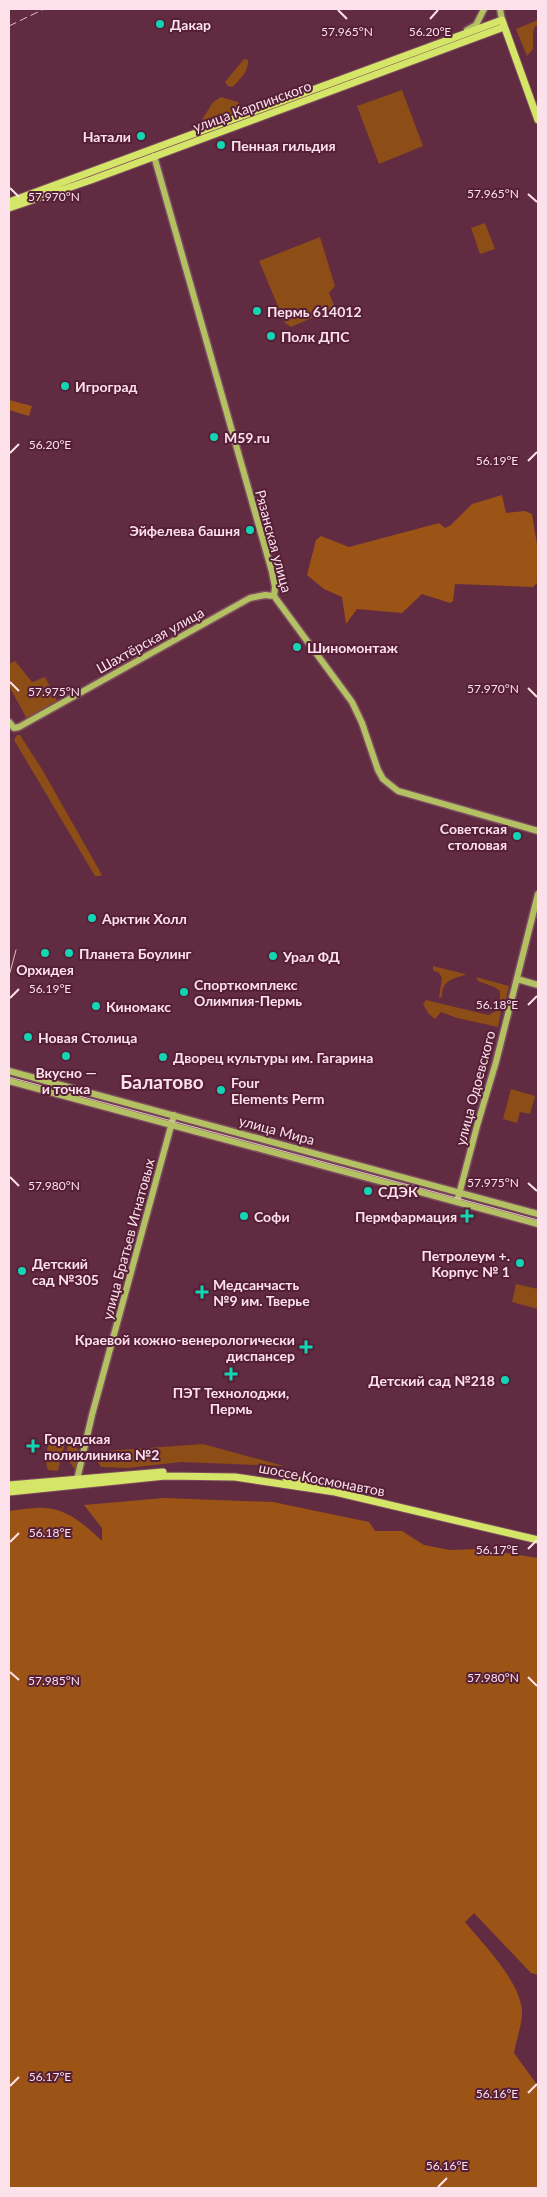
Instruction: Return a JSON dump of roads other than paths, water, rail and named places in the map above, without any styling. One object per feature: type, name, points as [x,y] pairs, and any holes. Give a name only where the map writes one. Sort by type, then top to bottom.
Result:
[{"type":"main road","points":[[457,37],[476,25],[484,9]]},
{"type":"main road","points":[[500,9],[503,23],[538,120]]},
{"type":"main road","name":"улица Карпинского","points":[[299,99],[457,37],[503,23]]},
{"type":"main road","name":"улица Карпинского","points":[[9,208],[154,156],[283,105],[503,23]]},
{"type":"main road","name":"улица Карпинского","points":[[9,202],[83,174],[283,105]]},
{"type":"main road","name":"Рязанская улица","points":[[154,156],[272,572],[275,587],[274,596],[352,702],[362,723],[378,770],[390,785],[398,791],[538,830]]},
{"type":"main road","points":[[83,174],[89,176],[86,181]]},
{"type":"main road","name":"Шахтёрская улица","points":[[9,722],[14,728],[19,727],[250,598],[265,595],[274,596]]},
{"type":"main road","name":"улица Одоевского","points":[[457,1202],[538,894]]},
{"type":"main road","points":[[517,979],[538,985]]},
{"type":"main road","name":"улица Мира","points":[[9,1071],[538,1214]]},
{"type":"main road","name":"улица Мира","points":[[9,1081],[538,1224]]},
{"type":"main road","name":"улица Братьев Игнатовых","points":[[76,1482],[92,1415],[174,1115]]},
{"type":"main road","name":"шоссе Космонавтов","points":[[9,1492],[165,1471],[265,1475],[336,1487],[538,1536]]},
{"type":"main road","name":"шоссе Космонавтов","points":[[9,1485],[165,1476],[226,1476],[265,1480],[335,1492],[538,1540]]},
{"type":"tram line","points":[[9,976],[16,950]]},
{"type":"tram line","points":[[9,1077],[538,1220]]},
{"type":"railway","points":[[9,26],[44,9]]},
{"type":"place","name":"Дакар","points":[[160,24]]},
{"type":"place","name":"Натали","points":[[141,136]]},
{"type":"place","name":"Пенная гильдия","points":[[221,145]]},
{"type":"place","name":"Пермь 614012","points":[[257,311]]},
{"type":"place","name":"Полк ДПС","points":[[271,336]]},
{"type":"place","name":"Игроград","points":[[65,386]]},
{"type":"place","name":"M59.ru","points":[[214,437]]},
{"type":"place","name":"Эйфелева башня","points":[[250,530]]},
{"type":"place","name":"Шиномонтаж","points":[[297,647]]},
{"type":"place","name":"Советская столовая","points":[[517,836]]},
{"type":"place","name":"Арктик Холл","points":[[92,918]]},
{"type":"place","name":"Орхидея","points":[[45,953]]},
{"type":"place","name":"Планета Боулинг","points":[[69,953]]},
{"type":"place","name":"Урал ФД","points":[[273,956]]},
{"type":"place","name":"Спорткомплекс Олимпия-Пермь","points":[[184,992]]},
{"type":"place","name":"Киномакс","points":[[96,1006]]},
{"type":"place","name":"Новая Столица","points":[[28,1037]]},
{"type":"place","name":"Вкусно — и точка","points":[[66,1056]]},
{"type":"place","name":"Дворец культуры им. Гагарина","points":[[163,1057]]},
{"type":"place","name":"Four Elements Perm","points":[[221,1090]]},
{"type":"place","name":"СДЭК","points":[[368,1191]]},
{"type":"place","name":"Софи","points":[[244,1216]]},
{"type":"place","name":"Пермфармация","points":[[467,1216]]},
{"type":"place","name":"Петролеум +. Корпус № 1","points":[[520,1263]]},
{"type":"place","name":"Детский сад №305","points":[[22,1271]]},
{"type":"place","name":"Медсанчасть №9 им. Тверье","points":[[202,1292]]},
{"type":"place","name":"Краевой кожно-венерологически диспансер","points":[[306,1347]]},
{"type":"place","name":"ПЭТ Технолоджи, Пермь","points":[[231,1374]]},
{"type":"place","name":"Детский сад №218","points":[[505,1380]]},
{"type":"place","name":"Городская поликлиника №2","points":[[33,1446]]},
{"type":"district","name":"Балатово","points":[[162,1081]]}]
